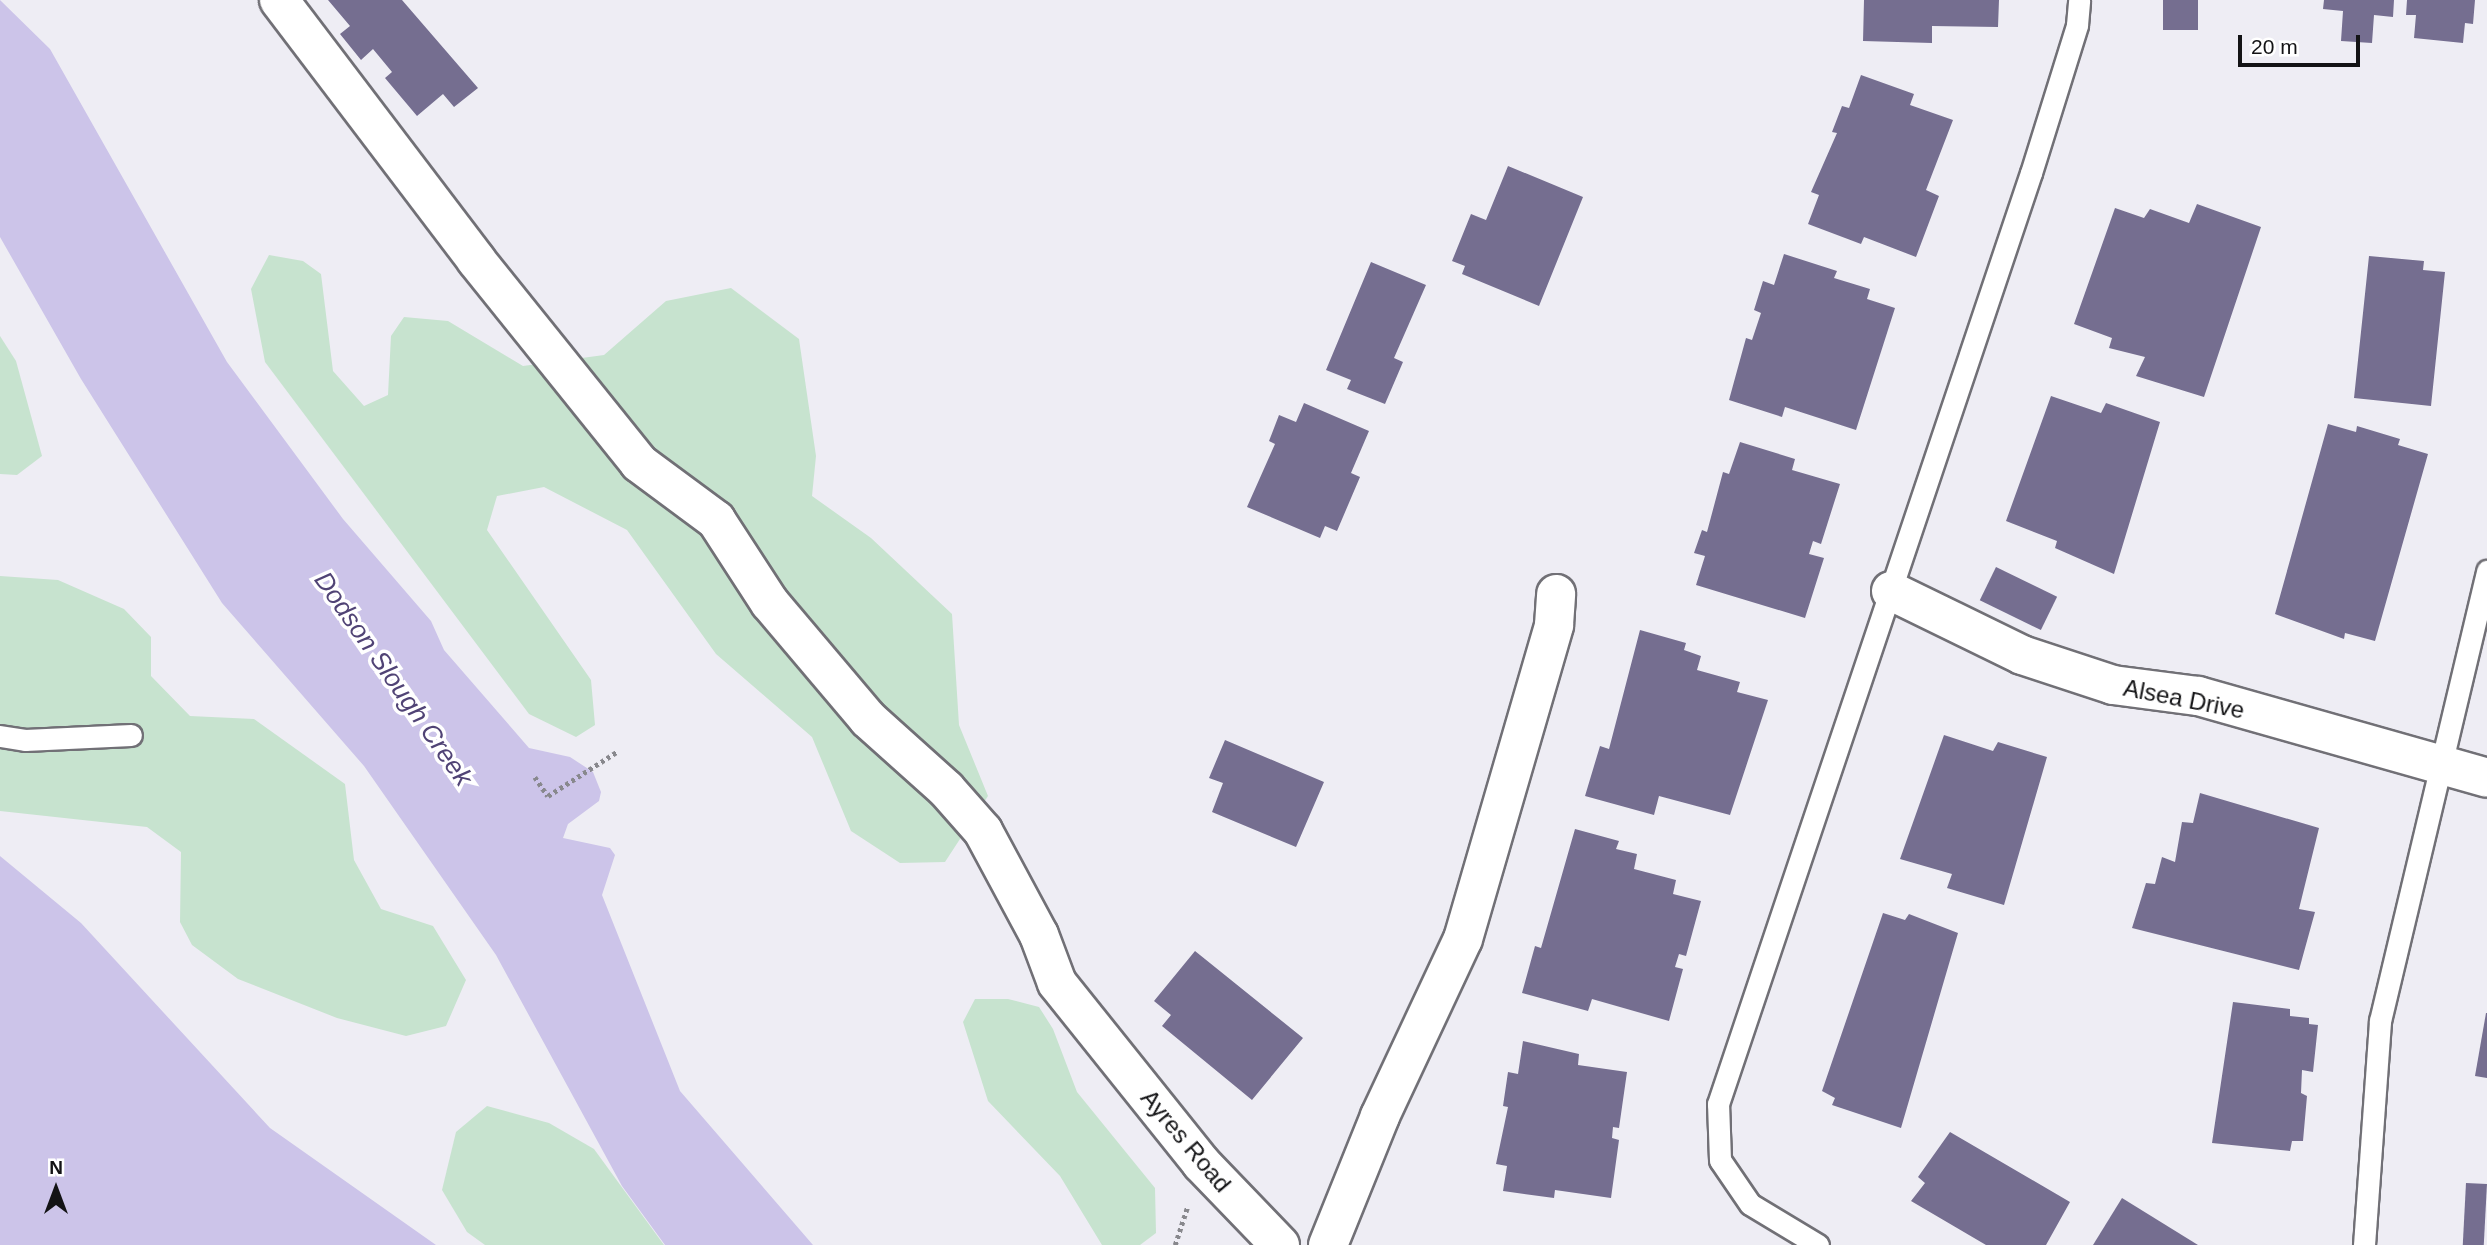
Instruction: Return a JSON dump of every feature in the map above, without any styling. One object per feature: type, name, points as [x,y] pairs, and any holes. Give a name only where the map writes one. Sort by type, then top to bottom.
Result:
[{"type":"street","name":"Ayres Road","points":[[279,0],[476,260],[639,463],[716,520],[770,603],[827,672],[868,719],[946,789],[983,831],[1039,935],[1056,983],[1201,1163],[1280,1245]]},
{"type":"street","name":"Alsea Drive","points":[[1891,591],[2022,655],[2113,685],[2198,696],[2487,778]]},
{"type":"street","points":[[1328,1245],[1380,1116],[1456,959],[1555,625],[1556,594]]},
{"type":"lane","points":[[1818,1245],[1750,1204],[1720,1160],[1718,1104],[2031,173],[2077,25],[2080,0]]},
{"type":"lane","points":[[2364,1245],[2380,1021],[2487,570]]},
{"type":"lane","points":[[0,736],[25,740],[131,735]]},
{"type":"path","points":[[534,777],[548,796],[618,751]]},
{"type":"green space","points":[[269,255],[303,261],[321,274],[333,371],[364,406],[388,395],[391,336],[404,317],[448,321],[523,366],[604,355],[666,301],[731,288],[799,339],[816,456],[812,496],[871,538],[952,614],[959,725],[988,796],[945,862],[900,863],[851,831],[812,737],[716,654],[627,530],[544,487],[497,496],[487,530],[591,680],[595,725],[576,737],[529,714],[265,362],[251,289]]},
{"type":"green space","points":[[0,336],[16,361],[42,456],[17,475],[0,474]]},
{"type":"green space","points":[[0,576],[58,580],[124,609],[151,637],[151,676],[190,716],[254,719],[345,784],[354,860],[381,909],[433,926],[466,980],[446,1026],[406,1036],[337,1018],[238,979],[192,945],[180,922],[181,852],[147,827],[0,811]]},
{"type":"green space","points":[[975,999],[1008,999],[1039,1007],[1053,1029],[1077,1092],[1155,1188],[1156,1233],[1140,1245],[1102,1245],[1060,1176],[988,1101],[963,1022]]},
{"type":"green space","points":[[487,1106],[549,1123],[594,1149],[664,1245],[485,1245],[467,1232],[442,1190],[456,1132]]},
{"type":"water","name":"Dodson Slough Creek","points":[[0,0],[50,49],[227,362],[343,519],[431,621],[444,650],[529,748],[570,757],[593,772],[601,792],[599,801],[568,824],[563,838],[610,848],[615,855],[602,895],[680,1091],[813,1245],[665,1245],[622,1186],[496,955],[364,766],[222,603],[81,379],[0,237]]},
{"type":"water","points":[[0,856],[81,923],[270,1128],[436,1245],[0,1245]]},
{"type":"building","points":[[328,0],[402,0],[478,88],[454,107],[443,94],[417,116],[385,78],[392,72],[373,49],[361,60],[340,34],[350,26]]},
{"type":"building","points":[[1864,0],[1999,0],[1998,27],[1932,26],[1932,43],[1863,41]]},
{"type":"building","points":[[2163,0],[2198,0],[2198,30],[2163,30]]},
{"type":"building","points":[[2324,0],[2394,0],[2393,17],[2374,15],[2372,43],[2341,41],[2343,11],[2323,9]]},
{"type":"building","points":[[2407,0],[2475,0],[2473,24],[2465,23],[2463,43],[2414,38],[2416,15],[2406,15]]},
{"type":"building","points":[[1861,75],[1914,94],[1910,105],[1953,120],[1926,190],[1939,196],[1916,257],[1864,237],[1861,244],[1808,224],[1819,195],[1811,192],[1837,133],[1832,132],[1842,106],[1849,108]]},
{"type":"building","points":[[1508,166],[1583,197],[1539,306],[1462,274],[1465,266],[1452,261],[1471,214],[1486,220]]},
{"type":"building","points":[[2197,204],[2261,227],[2204,397],[2136,376],[2145,357],[2109,348],[2112,338],[2074,324],[2115,208],[2144,218],[2150,209],[2189,223]]},
{"type":"building","points":[[1784,254],[1837,271],[1834,278],[1870,289],[1867,299],[1895,308],[1856,430],[1785,407],[1782,417],[1729,400],[1746,338],[1752,340],[1761,313],[1754,310],[1763,281],[1774,285]]},
{"type":"building","points":[[2369,256],[2424,261],[2423,270],[2445,272],[2431,406],[2354,398]]},
{"type":"building","points":[[1371,262],[1426,285],[1394,358],[1403,362],[1385,404],[1347,389],[1351,380],[1326,370]]},
{"type":"building","points":[[2051,396],[2101,413],[2106,403],[2160,422],[2114,574],[2055,548],[2057,541],[2006,521]]},
{"type":"building","points":[[1304,403],[1369,431],[1351,473],[1360,477],[1337,531],[1325,526],[1320,538],[1247,507],[1275,444],[1269,441],[1279,415],[1296,422]]},
{"type":"building","points":[[2328,424],[2356,432],[2357,426],[2400,439],[2398,445],[2428,454],[2375,641],[2345,633],[2344,639],[2275,614]]},
{"type":"building","points":[[1740,442],[1795,459],[1792,470],[1840,484],[1821,544],[1813,541],[1809,554],[1824,558],[1805,618],[1696,585],[1705,556],[1694,553],[1702,530],[1707,532],[1723,472],[1729,474]]},
{"type":"building","points":[[1996,567],[2057,597],[2041,630],[1980,600]]},
{"type":"building","points":[[1640,630],[1686,643],[1684,650],[1701,656],[1697,670],[1740,682],[1737,692],[1768,700],[1730,815],[1659,796],[1654,815],[1585,796],[1600,746],[1609,749]]},
{"type":"building","points":[[1944,735],[1993,751],[1998,742],[2047,757],[2004,905],[1947,888],[1952,874],[1900,859]]},
{"type":"building","points":[[1225,740],[1324,782],[1296,847],[1212,812],[1223,783],[1209,778]]},
{"type":"building","points":[[2200,793],[2319,828],[2299,909],[2315,912],[2299,970],[2132,928],[2146,883],[2155,884],[2162,857],[2175,862],[2182,822],[2193,823]]},
{"type":"building","points":[[1575,829],[1619,841],[1616,849],[1637,854],[1634,869],[1676,880],[1673,894],[1701,901],[1686,956],[1679,954],[1675,967],[1683,969],[1669,1021],[1592,999],[1588,1011],[1522,993],[1535,946],[1541,948]]},
{"type":"building","points":[[1883,913],[1905,920],[1909,914],[1958,933],[1901,1128],[1832,1105],[1835,1098],[1822,1091]]},
{"type":"building","points":[[1195,951],[1303,1038],[1252,1100],[1162,1026],[1171,1015],[1154,1001]]},
{"type":"building","points":[[2233,1002],[2290,1009],[2290,1016],[2309,1018],[2309,1024],[2318,1025],[2313,1072],[2302,1070],[2301,1093],[2307,1096],[2303,1141],[2292,1141],[2290,1151],[2212,1143]]},
{"type":"building","points":[[2487,1013],[2487,1078],[2475,1076]]},
{"type":"building","points":[[1523,1041],[1579,1054],[1578,1065],[1627,1072],[1619,1128],[1613,1127],[1612,1138],[1619,1140],[1611,1198],[1555,1190],[1554,1198],[1503,1191],[1507,1166],[1496,1164],[1508,1107],[1503,1106],[1508,1072],[1518,1074]]},
{"type":"building","points":[[1950,1132],[2070,1202],[2046,1245],[1986,1245],[1911,1201],[1925,1183],[1918,1177]]},
{"type":"building","points":[[2466,1183],[2487,1184],[2484,1245],[2463,1245]]},
{"type":"building","points":[[2122,1198],[2198,1245],[2093,1245]]}]
